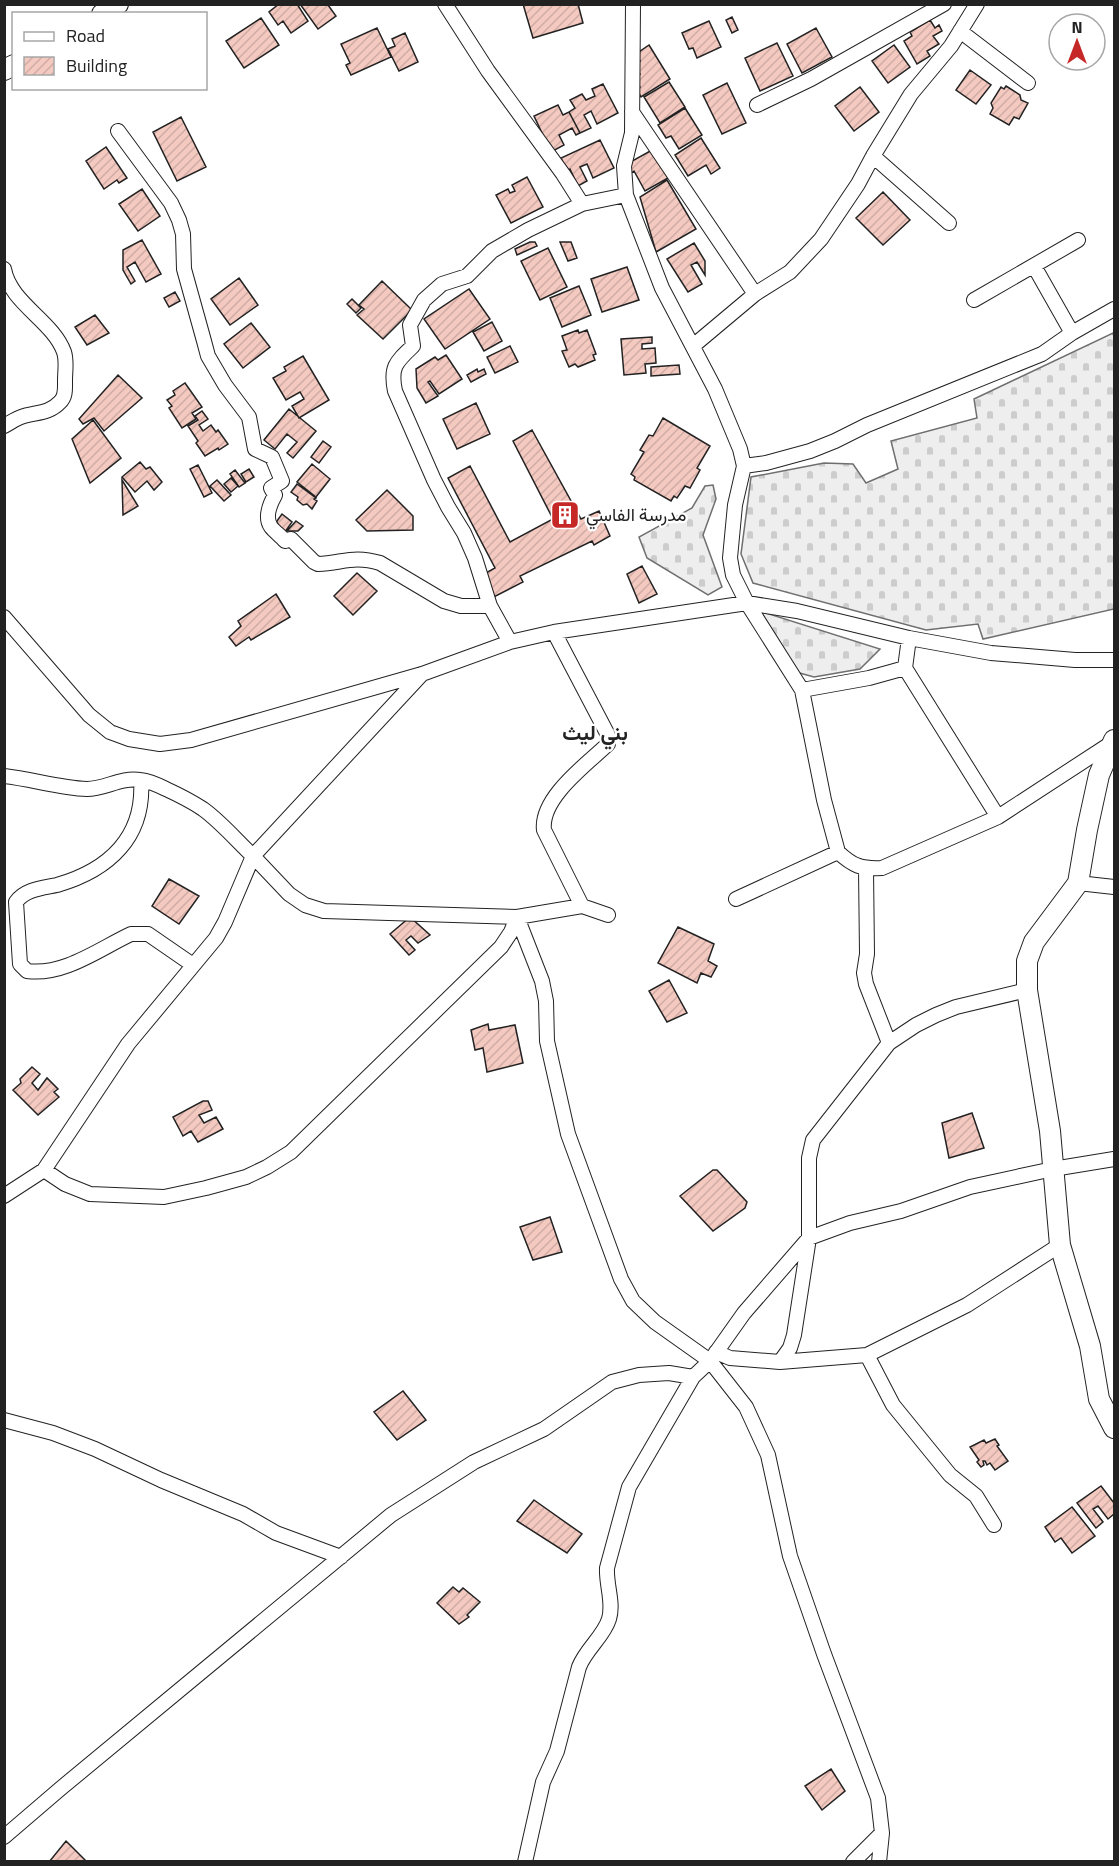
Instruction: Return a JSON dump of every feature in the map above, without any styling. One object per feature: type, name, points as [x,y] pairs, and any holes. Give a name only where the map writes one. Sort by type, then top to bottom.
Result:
[{"type":"street","points":[[105,12],[118,4]]},
{"type":"street","points":[[445,4],[488,71],[582,204]]},
{"type":"street","points":[[633,4],[632,133],[624,166],[626,195],[662,288],[693,346],[740,449],[744,466],[735,505],[730,558],[733,575],[747,603],[802,690],[824,800],[838,852],[855,865],[866,869],[882,868],[998,817],[1114,741]]},
{"type":"street","points":[[757,105],[810,79],[944,4]]},
{"type":"street","points":[[693,346],[755,294],[790,272],[821,239],[858,184],[911,94],[951,46],[977,4]]},
{"type":"street","points":[[960,31],[1028,83]]},
{"type":"street","points":[[632,112],[755,294]]},
{"type":"street","points":[[117,131],[171,203],[183,234],[184,269],[208,356],[225,385],[249,417],[255,449],[272,457],[282,481],[271,488],[275,495],[269,506],[268,522],[272,529],[285,540],[291,539],[318,564],[351,559],[369,560],[380,563],[452,604],[490,606]]},
{"type":"street","points":[[873,156],[949,223]]},
{"type":"street","points":[[510,642],[490,606],[475,558],[464,533],[434,480],[395,391],[392,379],[393,368],[413,346],[410,325],[424,300],[442,284],[467,276],[492,251],[582,204],[626,195]]},
{"type":"street","points":[[974,300],[1078,240]]},
{"type":"street","points":[[1034,266],[1072,333]]},
{"type":"street","points":[[4,270],[9,285],[54,337],[64,352],[65,360],[65,390],[60,403],[48,411],[22,417],[4,426]]},
{"type":"street","points":[[744,466],[766,463],[835,441],[867,425],[1042,354],[1072,333],[1114,309]]},
{"type":"street","points":[[4,618],[89,715],[110,732],[129,739],[160,744],[191,740],[422,674],[510,642],[555,632],[747,603],[797,611],[909,638],[991,653],[1075,660],[1114,660]]},
{"type":"street","points":[[555,632],[609,739],[608,744],[558,792],[545,813],[544,830],[582,906]]},
{"type":"street","points":[[909,638],[905,668],[998,817]]},
{"type":"street","points":[[802,690],[868,678],[905,668]]},
{"type":"street","points":[[4,1196],[44,1170],[128,1044],[216,938],[254,856],[422,674]]},
{"type":"street","points":[[1114,741],[1099,775],[1078,883],[1044,927],[1029,951],[1027,961],[1027,990],[1050,1131],[1060,1245],[1090,1346],[1099,1399],[1114,1428]]},
{"type":"street","points":[[4,776],[87,789],[100,788],[127,779],[157,784],[204,810],[254,856],[289,894],[305,905],[324,911],[517,917],[582,906],[608,915]]},
{"type":"street","points":[[141,780],[142,793],[138,812],[126,841],[116,854],[104,864],[81,876],[26,893],[16,902],[20,964],[27,971],[48,972],[74,963],[131,934],[140,933],[148,934],[194,965]]},
{"type":"street","points":[[736,899],[838,852]]},
{"type":"street","points":[[866,869],[867,954],[864,973],[866,984],[889,1043]]},
{"type":"street","points":[[1078,883],[1114,887]]},
{"type":"street","points":[[44,1170],[65,1184],[90,1194],[164,1197],[246,1177],[267,1167],[291,1152],[501,947],[517,917]]},
{"type":"street","points":[[517,917],[542,981],[546,1001],[548,1041],[568,1134],[621,1279],[633,1301],[655,1322],[713,1357],[746,1407],[768,1455],[790,1556],[878,1798],[882,1833],[879,1862]]},
{"type":"street","points":[[780,1362],[790,1348],[794,1335],[809,1238],[809,1158],[813,1140],[889,1043],[916,1025],[956,1007],[1027,990]]},
{"type":"street","points":[[525,1862],[543,1782],[557,1751],[579,1667],[610,1618],[607,1568],[629,1487],[693,1377],[713,1357],[744,1313],[809,1238],[850,1223],[901,1211],[970,1187],[1053,1169],[1114,1159]]},
{"type":"street","points":[[713,1357],[780,1362],[867,1355],[967,1305],[1060,1245]]},
{"type":"street","points":[[867,1355],[893,1406],[950,1475],[976,1496],[994,1525]]},
{"type":"street","points":[[4,1838],[391,1515],[474,1462],[544,1429],[612,1382],[639,1375],[669,1373],[693,1377]]},
{"type":"street","points":[[4,1420],[53,1433],[95,1449],[161,1480],[234,1510],[276,1533],[341,1557]]},
{"type":"street","points":[[853,1862],[882,1833]]},
{"type":"green space","points":[[1113,333],[1114,609],[983,639],[978,624],[926,630],[753,583],[741,554],[751,477],[824,463],[853,464],[866,483],[898,469],[891,441],[977,418],[974,399]]},
{"type":"green space","points":[[713,485],[716,499],[703,535],[722,587],[708,595],[647,558],[639,537],[692,508],[705,486]]},
{"type":"green space","points":[[750,608],[880,649],[860,669],[814,677],[796,672]]},
{"type":"building","points":[[279,4],[297,4],[308,21],[291,33],[283,21],[278,25],[269,12]]},
{"type":"building","points":[[300,4],[329,4],[336,16],[318,29]]},
{"type":"building","points":[[523,4],[578,4],[583,23],[533,38]]},
{"type":"building","points":[[732,17],[738,30],[732,33],[726,20]]},
{"type":"building","points":[[261,18],[279,45],[244,68],[226,41]]},
{"type":"building","points":[[930,20],[935,28],[939,25],[942,31],[933,36],[939,44],[927,51],[930,56],[917,64],[904,41],[912,36],[910,32]]},
{"type":"building","points":[[709,21],[721,47],[697,58],[693,48],[689,49],[682,33]]},
{"type":"building","points":[[377,28],[391,57],[351,75],[346,65],[350,63],[341,44]]},
{"type":"building","points":[[816,28],[832,57],[802,73],[787,44]]},
{"type":"building","points":[[405,33],[418,62],[399,71],[388,49],[395,46],[392,39]]},
{"type":"building","points":[[777,43],[793,76],[760,91],[745,58]]},
{"type":"building","points":[[649,45],[670,79],[641,97],[637,89],[640,87],[635,78],[640,74],[634,65],[640,61],[636,54]]},
{"type":"building","points":[[894,45],[910,67],[888,83],[872,61]]},
{"type":"building","points":[[970,70],[991,85],[976,104],[956,90]]},
{"type":"building","points":[[669,82],[685,107],[660,123],[644,97]]},
{"type":"building","points":[[727,83],[746,123],[722,134],[703,95]]},
{"type":"building","points":[[603,84],[618,113],[597,124],[591,111],[584,115],[591,128],[580,133],[569,112],[575,108],[570,100],[582,94],[586,100],[595,96],[592,89]]},
{"type":"building","points":[[1006,86],[1020,95],[1021,100],[1028,103],[1019,119],[1014,117],[1009,125],[990,114],[993,108],[991,103],[1001,87],[1004,89]]},
{"type":"building","points":[[860,87],[879,112],[854,131],[835,106]]},
{"type":"building","points":[[558,105],[563,115],[569,112],[580,133],[576,135],[572,128],[559,135],[564,145],[551,152],[534,116]]},
{"type":"building","points":[[685,108],[702,135],[679,149],[671,136],[666,138],[658,125]]},
{"type":"building","points":[[181,117],[206,167],[177,181],[153,132]]},
{"type":"building","points":[[701,138],[720,168],[711,174],[706,165],[688,176],[675,155]]},
{"type":"building","points":[[600,140],[614,168],[593,178],[587,164],[580,167],[587,181],[578,186],[570,169],[567,171],[561,158]]},
{"type":"building","points":[[106,147],[127,178],[119,183],[117,180],[104,189],[86,161]]},
{"type":"building","points":[[652,150],[668,178],[645,191],[634,171],[630,174],[625,165]]},
{"type":"building","points":[[527,177],[543,207],[511,223],[496,195],[508,189],[510,193],[515,191],[512,185]]},
{"type":"building","points":[[667,180],[696,229],[656,252],[640,197]]},
{"type":"building","points":[[142,189],[160,216],[138,231],[119,204]]},
{"type":"building","points":[[883,192],[910,220],[883,245],[856,218]]},
{"type":"building","points":[[142,240],[161,274],[146,282],[135,262],[127,267],[135,281],[131,284],[123,270],[123,250]]},
{"type":"building","points":[[535,242],[537,246],[517,255],[515,249]]},
{"type":"building","points":[[560,242],[571,242],[577,258],[568,261]]},
{"type":"building","points":[[694,243],[705,261],[705,275],[697,262],[691,265],[702,284],[688,292],[667,259]]},
{"type":"building","points":[[548,248],[567,287],[540,300],[521,261]]},
{"type":"building","points":[[627,267],[639,300],[602,312],[591,279]]},
{"type":"building","points":[[239,278],[258,305],[230,325],[211,299]]},
{"type":"building","points":[[382,281],[412,310],[383,339],[357,315],[364,309],[359,305]]},
{"type":"building","points":[[579,286],[591,315],[562,327],[550,298]]},
{"type":"building","points":[[469,289],[490,319],[445,349],[424,319]]},
{"type":"building","points":[[175,292],[180,301],[169,307],[164,298]]},
{"type":"building","points":[[352,299],[361,308],[356,313],[347,304]]},
{"type":"building","points":[[95,315],[109,333],[87,345],[75,327]]},
{"type":"building","points":[[492,322],[502,341],[484,351],[473,332]]},
{"type":"building","points":[[251,323],[270,347],[243,368],[224,344]]},
{"type":"building","points":[[578,330],[579,333],[587,330],[596,354],[593,355],[595,360],[578,367],[575,364],[569,367],[562,351],[567,350],[562,336]]},
{"type":"building","points":[[652,337],[652,343],[642,344],[642,349],[655,348],[656,363],[645,364],[646,373],[624,375],[621,339]]},
{"type":"building","points":[[510,346],[518,362],[495,373],[487,357]]},
{"type":"building","points":[[446,355],[462,379],[439,394],[430,381],[428,382],[438,396],[426,403],[417,388],[416,369],[435,357],[438,360]]},
{"type":"building","points":[[303,356],[329,400],[299,418],[292,406],[304,399],[300,392],[286,400],[273,378],[286,371],[284,367]]},
{"type":"building","points":[[679,365],[680,374],[651,376],[651,367]]},
{"type":"building","points":[[477,369],[478,372],[484,369],[486,374],[471,382],[467,375]]},
{"type":"building","points":[[118,375],[142,398],[104,431],[94,418],[83,424],[79,419]]},
{"type":"building","points":[[185,383],[202,407],[192,413],[196,419],[182,428],[169,408],[172,406],[167,400],[175,395],[173,391]]},
{"type":"building","points":[[476,403],[490,434],[457,449],[443,419]]},
{"type":"building","points":[[289,409],[316,431],[293,458],[287,453],[297,442],[287,434],[275,449],[264,440]]},
{"type":"building","points":[[202,411],[208,419],[199,425],[203,431],[211,425],[216,432],[218,430],[228,444],[205,456],[188,426],[198,420],[195,416]]},
{"type":"building","points":[[663,418],[710,446],[697,468],[700,470],[690,488],[685,486],[677,498],[674,496],[671,501],[634,480],[635,477],[631,474],[644,452],[640,450],[649,435],[653,436]]},
{"type":"building","points":[[93,420],[121,458],[90,483],[72,439]]},
{"type":"building","name":"مدرسة الفاسي","points":[[532,430],[581,519],[599,511],[610,536],[594,545],[592,541],[520,576],[523,582],[486,601],[475,579],[495,568],[448,478],[470,466],[510,542],[553,519],[513,441]]},
{"type":"building","points":[[323,441],[331,447],[319,463],[311,457]]},
{"type":"building","points":[[140,462],[146,469],[150,467],[162,482],[154,490],[147,481],[135,492],[122,477]]},
{"type":"building","points":[[312,464],[330,479],[316,497],[297,482]]},
{"type":"building","points":[[198,465],[212,493],[204,497],[190,469]]},
{"type":"building","points":[[249,469],[254,477],[246,482],[241,474]]},
{"type":"building","points":[[235,470],[245,483],[239,487],[230,474]]},
{"type":"building","points":[[231,478],[238,486],[231,492],[224,484]]},
{"type":"building","points":[[122,480],[138,506],[123,515]]},
{"type":"building","points":[[217,480],[231,495],[224,501],[210,486]]},
{"type":"building","points":[[297,484],[316,498],[314,499],[317,501],[312,509],[307,504],[303,505],[291,492]]},
{"type":"building","points":[[387,490],[413,516],[413,530],[367,531],[356,520]]},
{"type":"building","points":[[282,514],[292,522],[285,532],[277,526],[277,521]]},
{"type":"building","points":[[296,521],[303,526],[298,531],[287,531]]},
{"type":"building","points":[[642,566],[657,594],[639,603],[627,574]]},
{"type":"building","points":[[357,573],[377,591],[353,615],[334,596]]},
{"type":"building","points":[[276,594],[290,617],[251,640],[249,637],[236,646],[229,637],[241,626],[238,621]]},
{"type":"building","points":[[169,879],[199,896],[179,924],[152,906]]},
{"type":"building","points":[[410,917],[430,935],[418,943],[411,936],[406,940],[415,950],[409,955],[390,934]]},
{"type":"building","points":[[678,927],[714,944],[708,961],[717,966],[711,977],[701,973],[697,983],[658,963]]},
{"type":"building","points":[[669,980],[687,1013],[667,1022],[649,991]]},
{"type":"building","points":[[488,1024],[489,1030],[515,1025],[523,1063],[487,1072],[483,1048],[475,1050],[471,1030]]},
{"type":"building","points":[[32,1067],[40,1074],[32,1083],[38,1090],[47,1078],[58,1089],[54,1092],[59,1097],[38,1115],[13,1090]]},
{"type":"building","points":[[203,1101],[208,1101],[212,1110],[199,1115],[204,1123],[216,1117],[223,1129],[198,1142],[191,1131],[183,1136],[173,1117]]},
{"type":"building","points":[[972,1113],[984,1148],[949,1158],[942,1123]]},
{"type":"building","points":[[713,1170],[717,1170],[747,1202],[745,1208],[713,1231],[680,1196]]},
{"type":"building","points":[[550,1217],[562,1252],[533,1260],[520,1227]]},
{"type":"building","points":[[403,1391],[426,1420],[397,1440],[374,1412]]},
{"type":"building","points":[[995,1439],[999,1445],[997,1446],[1008,1461],[995,1470],[990,1463],[987,1465],[985,1461],[981,1467],[970,1447],[984,1440],[986,1443]]},
{"type":"building","points":[[1101,1486],[1114,1503],[1114,1514],[1108,1519],[1098,1506],[1093,1509],[1103,1522],[1096,1528],[1077,1503]]},
{"type":"building","points":[[534,1500],[582,1534],[567,1553],[517,1521]]},
{"type":"building","points":[[1072,1507],[1095,1536],[1072,1553],[1061,1538],[1055,1542],[1045,1527]]},
{"type":"building","points":[[453,1587],[459,1592],[463,1588],[480,1602],[467,1615],[469,1617],[459,1624],[437,1603]]},
{"type":"building","points":[[831,1769],[845,1791],[822,1810],[805,1786]]},
{"type":"building","points":[[66,1841],[87,1862],[49,1862]]},
{"type":"place","name":"مدرسة الفاسي","points":[[565,515]]},
{"type":"district","name":"بني ليث","points":[[595,733]]}]
